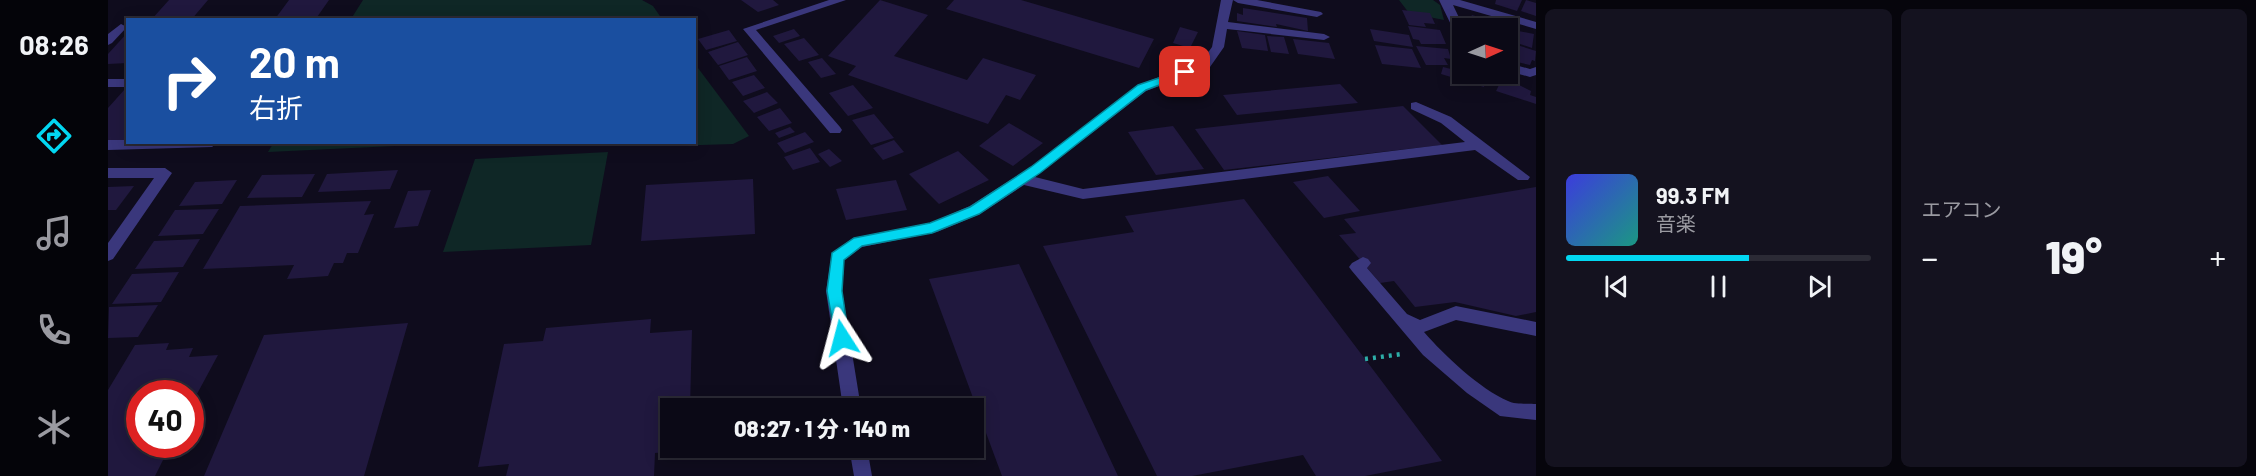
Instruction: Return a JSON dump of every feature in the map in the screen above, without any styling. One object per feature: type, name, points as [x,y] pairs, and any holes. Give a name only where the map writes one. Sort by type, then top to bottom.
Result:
[{"type":"street","points":[[835,130],[749,29],[840,0]]},
{"type":"street","points":[[850,398],[834,291],[837,257],[858,242],[932,228],[975,210],[1021,180],[1142,88],[1206,64],[1218,47],[1227,0]]},
{"type":"street","points":[[1238,0],[1317,14]]},
{"type":"street","points":[[1447,0],[1536,26]]},
{"type":"street","points":[[1447,0],[1454,18]]},
{"type":"street","points":[[1222,25],[1324,37]]},
{"type":"street","points":[[108,41],[121,27]]},
{"type":"street","points":[[1518,70],[1530,73],[1536,71]]},
{"type":"street","points":[[108,83],[126,83]]},
{"type":"street","points":[[1416,106],[1446,120],[1523,177]]},
{"type":"street","points":[[108,145],[143,144]]},
{"type":"street","points":[[1021,180],[1083,194],[1477,145]]},
{"type":"street","points":[[108,173],[165,173],[108,255]]},
{"type":"street","points":[[1363,263],[1358,267],[1429,350],[1473,388],[1506,410],[1536,412]]},
{"type":"street","points":[[1403,319],[1419,327],[1456,313],[1536,329]]},
{"type":"street","points":[[860,458],[863,476]]},
{"type":"path","points":[[1365,359],[1429,350]]},
{"type":"green space","points":[[363,0],[642,0],[653,6],[661,18],[352,18]]},
{"type":"green space","points":[[1399,0],[1433,0],[1440,5],[1444,20],[1409,13]]},
{"type":"green space","points":[[696,65],[749,136],[733,144],[669,146],[668,144],[696,144]]},
{"type":"green space","points":[[273,144],[437,144],[268,152]]},
{"type":"green space","points":[[608,152],[591,245],[443,252],[475,159]]},
{"type":"building","points":[[169,0],[208,0],[193,18],[153,18]]},
{"type":"building","points":[[289,0],[329,0],[316,18],[276,18]]},
{"type":"building","points":[[741,0],[773,0],[779,5],[758,12]]},
{"type":"building","points":[[880,0],[928,15],[894,56],[967,80],[983,58],[1036,75],[1020,100],[1006,95],[988,124],[848,75],[856,66],[828,56]]},
{"type":"building","points":[[954,0],[1021,0],[1154,39],[1139,68],[946,9]]},
{"type":"building","points":[[1496,0],[1522,0],[1517,11],[1495,4]]},
{"type":"building","points":[[1526,0],[1536,3],[1536,16],[1521,11]]},
{"type":"building","points":[[1243,8],[1307,18],[1308,31],[1276,24],[1277,27],[1237,21],[1237,13],[1243,15]]},
{"type":"building","points":[[1402,10],[1430,13],[1435,24],[1424,23],[1426,27],[1409,25]]},
{"type":"building","points":[[1408,26],[1440,30],[1446,44],[1421,44],[1419,40],[1413,39]]},
{"type":"building","points":[[1180,27],[1198,32],[1190,48],[1173,43]]},
{"type":"building","points":[[794,29],[800,36],[779,43],[773,36]]},
{"type":"building","points":[[1370,29],[1409,35],[1413,47],[1374,41]]},
{"type":"building","points":[[729,30],[737,41],[706,50],[698,39]]},
{"type":"building","points":[[1237,31],[1265,35],[1268,51],[1242,48]]},
{"type":"building","points":[[1518,31],[1534,34],[1532,48],[1518,43]]},
{"type":"building","points":[[126,34],[126,63],[108,64],[108,54]]},
{"type":"building","points":[[1267,36],[1284,37],[1289,54],[1271,52]]},
{"type":"building","points":[[804,38],[819,55],[799,61],[784,44]]},
{"type":"building","points":[[1293,39],[1329,43],[1335,59],[1298,54]]},
{"type":"building","points":[[738,42],[748,55],[718,65],[708,52]]},
{"type":"building","points":[[1375,45],[1412,49],[1421,68],[1382,64]]},
{"type":"building","points":[[1518,45],[1536,51],[1535,61],[1532,60],[1530,65],[1518,62]]},
{"type":"building","points":[[1416,46],[1448,49],[1451,59],[1444,58],[1448,65],[1426,65]]},
{"type":"building","points":[[747,57],[757,71],[729,80],[719,66]]},
{"type":"building","points":[[822,58],[836,74],[821,78],[808,62]]},
{"type":"building","points":[[1443,67],[1451,69],[1452,77],[1441,74]]},
{"type":"building","points":[[754,75],[765,88],[743,96],[732,82]]},
{"type":"building","points":[[1340,84],[1358,103],[1237,115],[1223,95]]},
{"type":"building","points":[[1500,84],[1517,84],[1531,91],[1530,95],[1536,97],[1536,104],[1496,91]]},
{"type":"building","points":[[853,85],[873,108],[848,116],[829,93]]},
{"type":"building","points":[[126,89],[126,142],[108,142],[108,108]]},
{"type":"building","points":[[767,92],[778,103],[754,113],[743,101]]},
{"type":"building","points":[[1403,106],[1442,145],[1224,170],[1195,129]]},
{"type":"building","points":[[780,108],[792,123],[769,131],[757,117]]},
{"type":"building","points":[[874,114],[894,138],[871,145],[852,120]]},
{"type":"building","points":[[1009,123],[1043,143],[1013,166],[979,146]]},
{"type":"building","points":[[1173,126],[1204,169],[1156,175],[1128,132]]},
{"type":"building","points":[[790,127],[795,132],[779,138],[775,133]]},
{"type":"building","points":[[805,132],[814,142],[785,153],[777,143]]},
{"type":"building","points":[[894,140],[904,152],[883,160],[873,148]]},
{"type":"building","points":[[810,148],[820,162],[793,170],[784,157]]},
{"type":"building","points":[[829,149],[842,161],[830,167],[818,154]]},
{"type":"building","points":[[958,151],[989,180],[939,204],[909,174]]},
{"type":"building","points":[[398,170],[390,189],[318,192],[327,174]]},
{"type":"building","points":[[315,174],[302,197],[247,198],[262,175]]},
{"type":"building","points":[[1328,176],[1360,211],[1324,218],[1293,182]]},
{"type":"building","points":[[753,179],[755,234],[641,241],[646,185]]},
{"type":"building","points":[[237,180],[222,204],[179,206],[195,182]]},
{"type":"building","points":[[896,180],[907,210],[846,220],[836,189]]},
{"type":"building","points":[[134,186],[116,210],[108,210],[108,187]]},
{"type":"building","points":[[1536,187],[1536,312],[1516,316],[1455,302],[1415,307],[1394,281],[1380,283],[1339,235],[1356,233],[1344,219]]},
{"type":"building","points":[[431,190],[418,226],[394,228],[408,191]]},
{"type":"building","points":[[1244,199],[1442,461],[1365,476],[1316,476],[1303,455],[1192,476],[1157,476],[1043,246],[1134,232],[1125,216]]},
{"type":"building","points":[[371,201],[364,215],[374,214],[358,253],[347,253],[343,263],[334,263],[328,276],[287,279],[294,265],[203,269],[240,206]]},
{"type":"building","points":[[219,209],[203,234],[158,236],[175,210]]},
{"type":"building","points":[[200,239],[183,267],[135,269],[154,241]]},
{"type":"building","points":[[1019,264],[1118,476],[1002,476],[984,427],[984,398],[973,398],[929,279]]},
{"type":"building","points":[[179,272],[161,302],[112,304],[132,274]]},
{"type":"building","points":[[158,305],[138,337],[108,338],[109,307]]},
{"type":"building","points":[[651,319],[650,333],[692,330],[690,398],[660,398],[660,453],[655,453],[654,476],[506,476],[509,464],[478,467],[504,344],[543,341],[546,328]]},
{"type":"building","points":[[408,323],[364,476],[204,476],[264,335]]},
{"type":"building","points":[[169,343],[166,350],[193,348],[189,357],[218,355],[204,381],[126,380],[126,458],[164,458],[155,476],[108,476],[108,390],[135,345]]},
{"type":"route","points":[[842,338],[834,291],[837,257],[858,242],[932,228],[975,210],[1036,170],[1142,88],[1185,72]]}]
